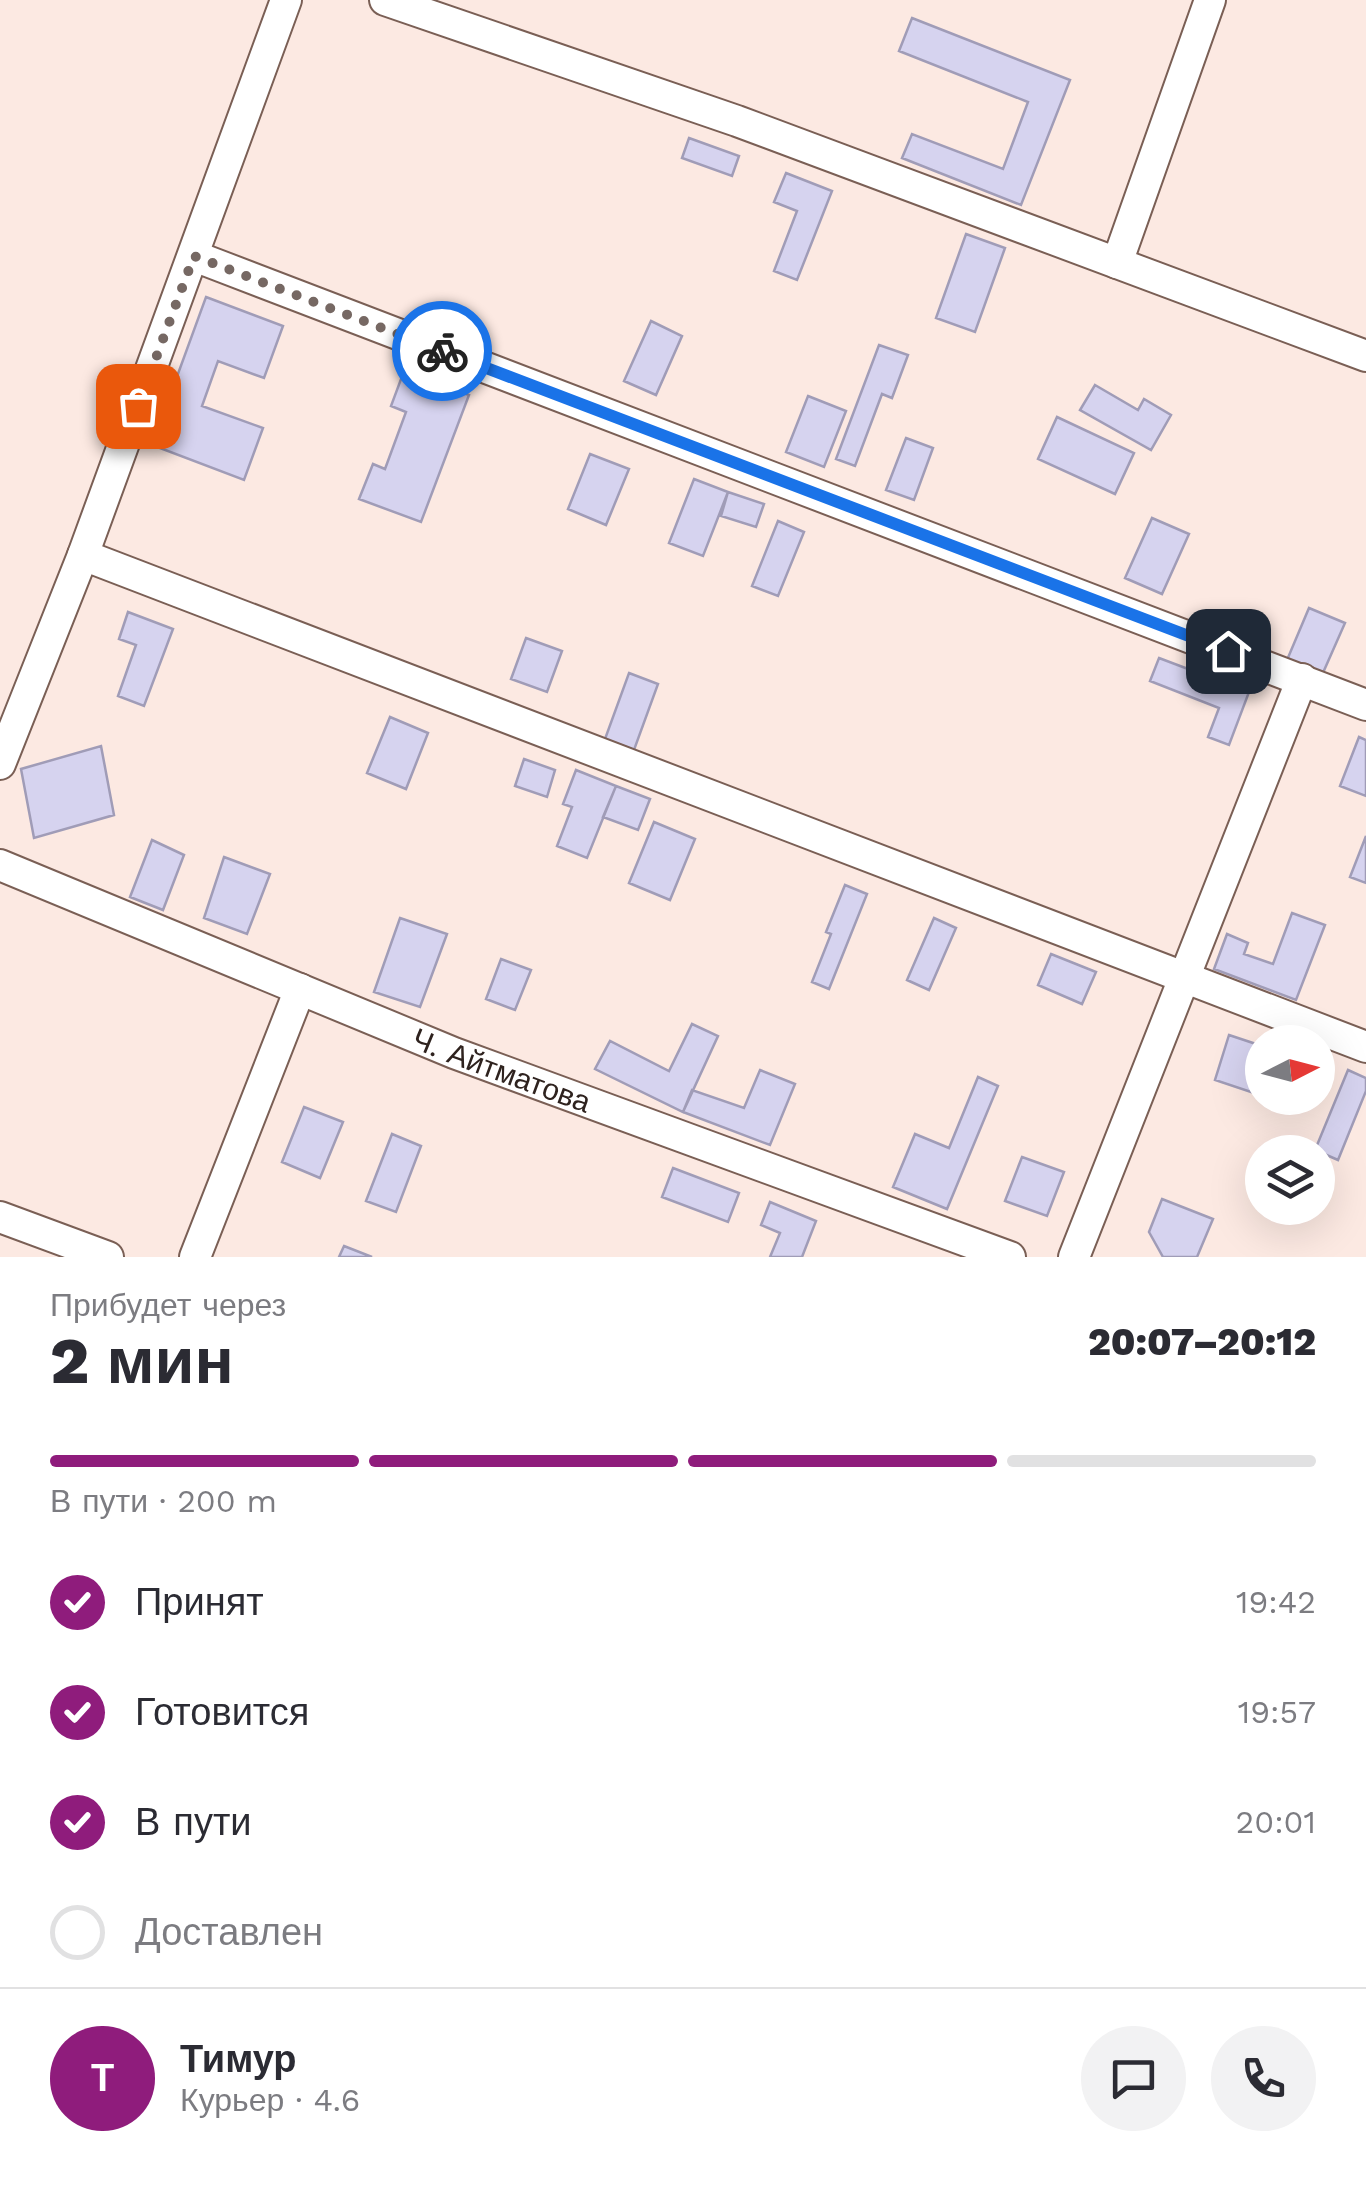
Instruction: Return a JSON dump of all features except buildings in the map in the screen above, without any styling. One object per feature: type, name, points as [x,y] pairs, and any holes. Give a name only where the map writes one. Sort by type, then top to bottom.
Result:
[{"type":"street","points":[[0,764],[83,555],[286,0]]},
{"type":"street","points":[[385,0],[736,121],[1366,356]]},
{"type":"street","points":[[1118,263],[1210,0]]},
{"type":"street","points":[[194,256],[1366,705]]},
{"type":"street","points":[[83,555],[1366,1047]]},
{"type":"street","points":[[1074,1257],[1302,680]]},
{"type":"street","name":"Ч. Айтматова","points":[[0,865],[454,1053],[1010,1257]]},
{"type":"street","points":[[195,1257],[300,989]]},
{"type":"street","points":[[0,1217],[108,1257]]},
{"type":"way so far","points":[[138,406],[194,256],[442,351]]},
{"type":"route","points":[[442,351],[1228,651]]}]
